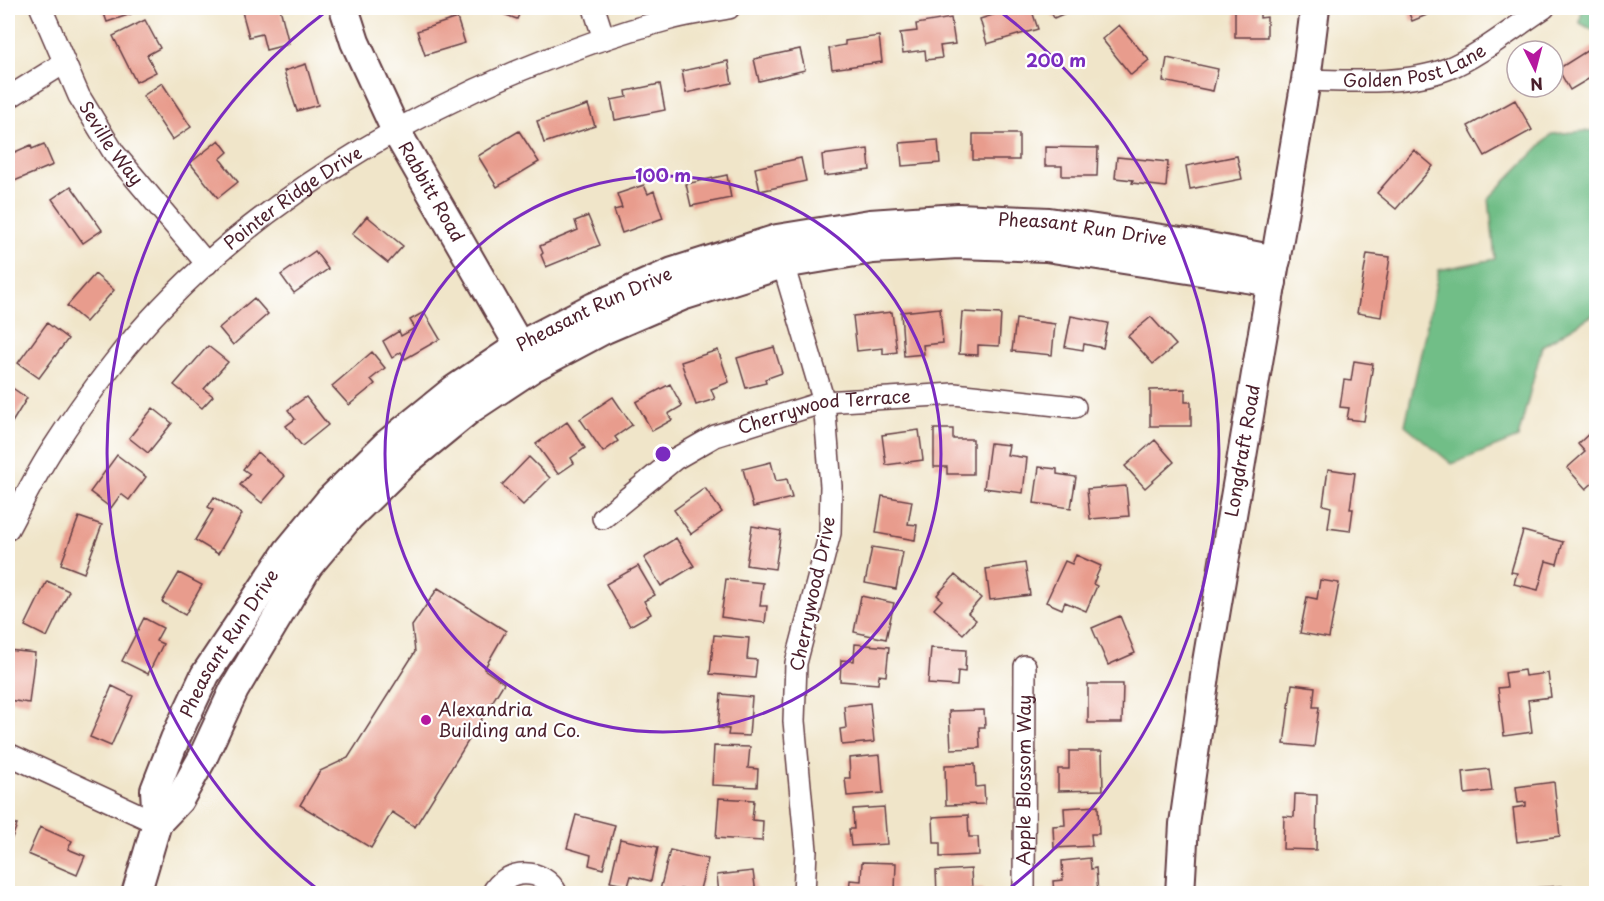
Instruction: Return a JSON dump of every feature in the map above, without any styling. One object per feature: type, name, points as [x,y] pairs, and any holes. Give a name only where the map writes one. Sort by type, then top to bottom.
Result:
[{"type":"street","name":"Seville Way","points":[[41,8],[79,96],[114,153],[207,264]]},
{"type":"street","name":"Rabbitt Road","points":[[344,8],[355,42],[396,131],[525,357]]},
{"type":"street","points":[[594,8],[604,39]]},
{"type":"street","name":"Pointer Ridge Drive","points":[[8,529],[52,450],[112,364],[169,300],[207,264],[246,229],[306,185],[396,131],[487,83],[604,39],[672,19],[729,8]]},
{"type":"street","name":"Longdraft Road","points":[[1180,894],[1184,824],[1208,662],[1306,80],[1316,8]]},
{"type":"street","name":"Golden Post Lane","points":[[1306,80],[1349,81],[1408,78],[1447,69],[1544,8]]},
{"type":"street","points":[[8,98],[64,63]]},
{"type":"street","name":"Pheasant Run Drive","points":[[136,894],[157,823],[179,800],[234,690],[308,566],[349,517],[404,463],[470,409],[525,357],[594,307],[673,272],[777,239],[870,224],[958,218],[1049,222],[1188,243],[1274,271]]},
{"type":"street","name":"Pheasant Run Drive","points":[[525,357],[605,329],[682,296],[783,264],[873,249],[958,243],[1046,247],[1274,271]]},
{"type":"street","name":"Cherrywood Drive","points":[[783,264],[824,402],[831,486],[830,533],[796,663],[794,722],[806,850],[804,894]]},
{"type":"street","name":"Cherrywood Terrace","points":[[603,518],[675,459],[716,436],[824,402],[954,394],[1075,407]]},
{"type":"street","name":"Apple Blossom Way","points":[[1024,894],[1025,666]]},
{"type":"street","points":[[8,754],[157,823]]},
{"type":"street","points":[[492,894],[501,881],[520,873],[540,876],[557,894]]},
{"type":"green space","points":[[1582,8],[1596,8],[1596,32],[1580,23]]},
{"type":"green space","points":[[1596,130],[1596,313],[1542,346],[1518,438],[1452,464],[1405,425],[1439,270],[1495,259],[1489,198],[1552,134]]},
{"type":"building","points":[[102,8],[129,8],[131,14],[107,22]]},
{"type":"building","points":[[241,8],[280,8],[289,44],[266,50],[262,34],[249,37]]},
{"type":"building","points":[[496,8],[522,8],[517,19],[495,11]]},
{"type":"building","points":[[1031,8],[1038,29],[987,44],[980,19],[1012,9],[1013,13]]},
{"type":"building","points":[[1049,8],[1077,8],[1054,18]]},
{"type":"building","points":[[1235,8],[1260,8],[1260,18],[1267,17],[1267,37],[1235,37]]},
{"type":"building","points":[[1407,8],[1444,8],[1412,21]]},
{"type":"building","points":[[457,18],[465,43],[425,55],[417,31]]},
{"type":"building","points":[[951,18],[955,44],[940,46],[942,58],[926,60],[925,50],[903,53],[900,33],[917,31],[916,24]]},
{"type":"building","points":[[145,20],[160,48],[147,55],[156,72],[136,82],[113,36]]},
{"type":"building","points":[[1119,25],[1149,60],[1131,75],[1102,39]]},
{"type":"building","points":[[879,36],[882,62],[832,69],[829,48],[845,45],[845,41]]},
{"type":"building","points":[[1596,45],[1596,88],[1590,78],[1570,90],[1565,81],[1565,65]]},
{"type":"building","points":[[800,49],[805,70],[759,81],[754,59]]},
{"type":"building","points":[[1167,58],[1218,69],[1213,91],[1163,81]]},
{"type":"building","points":[[728,61],[732,83],[686,93],[682,71]]},
{"type":"building","points":[[306,64],[318,105],[297,111],[284,71]]},
{"type":"building","points":[[162,83],[191,127],[172,140],[143,96]]},
{"type":"building","points":[[660,84],[665,110],[615,120],[611,100],[627,97],[626,91]]},
{"type":"building","points":[[1515,100],[1532,130],[1485,156],[1468,126]]},
{"type":"building","points":[[588,105],[595,126],[544,143],[537,121]]},
{"type":"building","points":[[519,131],[539,162],[497,187],[478,156]]},
{"type":"building","points":[[973,134],[1019,134],[1019,160],[973,160]]},
{"type":"building","points":[[219,140],[228,152],[220,159],[238,182],[218,198],[190,163]]},
{"type":"building","points":[[938,140],[940,163],[902,166],[900,143]]},
{"type":"building","points":[[44,144],[53,165],[12,182],[8,172],[8,155],[31,145],[32,149]]},
{"type":"building","points":[[1045,147],[1098,148],[1097,176],[1062,176],[1062,166],[1045,166]]},
{"type":"building","points":[[868,149],[870,170],[824,176],[822,155]]},
{"type":"building","points":[[1414,150],[1433,166],[1396,209],[1377,193]]},
{"type":"building","points":[[1237,156],[1242,179],[1190,189],[1186,166]]},
{"type":"building","points":[[1117,157],[1168,162],[1166,187],[1132,183],[1133,180],[1115,178]]},
{"type":"building","points":[[801,158],[806,181],[760,191],[755,168]]},
{"type":"building","points":[[727,175],[731,198],[691,206],[686,184]]},
{"type":"building","points":[[644,185],[648,194],[654,191],[663,218],[622,233],[614,210],[622,208],[617,194]]},
{"type":"building","points":[[71,186],[102,230],[83,243],[52,199]]},
{"type":"building","points":[[367,216],[403,246],[388,263],[352,234]]},
{"type":"building","points":[[588,216],[600,245],[546,267],[540,246],[578,230],[575,221]]},
{"type":"building","points":[[315,251],[328,269],[294,293],[281,275]]},
{"type":"building","points":[[1367,254],[1390,257],[1381,317],[1357,313]]},
{"type":"building","points":[[95,274],[114,290],[86,322],[67,306]]},
{"type":"building","points":[[254,298],[268,314],[233,345],[219,328]]},
{"type":"building","points":[[940,308],[943,343],[923,345],[924,354],[904,356],[901,312]]},
{"type":"building","points":[[424,312],[440,339],[405,359],[401,352],[392,358],[383,341],[399,331],[401,336],[415,328],[410,320]]},
{"type":"building","points":[[892,312],[897,352],[883,354],[883,348],[857,351],[853,316]]},
{"type":"building","points":[[962,312],[1001,314],[999,346],[978,345],[978,355],[959,354]]},
{"type":"building","points":[[1071,316],[1108,323],[1103,348],[1084,344],[1083,350],[1065,347]]},
{"type":"building","points":[[1151,317],[1176,345],[1153,364],[1128,336]]},
{"type":"building","points":[[1016,319],[1055,324],[1052,355],[1012,351]]},
{"type":"building","points":[[47,323],[68,339],[39,378],[18,363]]},
{"type":"building","points":[[208,346],[228,362],[204,389],[213,396],[202,408],[174,385]]},
{"type":"building","points":[[774,347],[782,373],[765,379],[766,383],[746,388],[737,358]]},
{"type":"building","points":[[718,350],[729,382],[711,389],[715,399],[696,405],[681,362]]},
{"type":"building","points":[[372,352],[385,368],[371,379],[375,384],[349,405],[332,386]]},
{"type":"building","points":[[1354,361],[1373,364],[1364,421],[1347,419],[1349,408],[1340,407],[1344,380],[1351,381]]},
{"type":"building","points":[[670,384],[682,406],[668,414],[672,420],[652,431],[636,402]]},
{"type":"building","points":[[8,385],[27,398],[8,429]]},
{"type":"building","points":[[1185,389],[1185,402],[1191,402],[1191,426],[1150,426],[1150,390]]},
{"type":"building","points":[[306,397],[328,425],[302,446],[286,426],[295,419],[288,410]]},
{"type":"building","points":[[613,397],[632,425],[615,437],[618,441],[603,452],[580,419]]},
{"type":"building","points":[[153,408],[172,423],[148,453],[129,438]]},
{"type":"building","points":[[567,422],[585,448],[571,458],[574,463],[558,474],[536,444]]},
{"type":"building","points":[[934,429],[953,429],[953,439],[973,439],[973,474],[947,474],[947,467],[934,467]]},
{"type":"building","points":[[1594,429],[1596,432],[1596,480],[1586,489],[1567,468],[1585,452],[1578,444]]},
{"type":"building","points":[[919,430],[923,460],[886,465],[882,435]]},
{"type":"building","points":[[1155,440],[1174,462],[1145,488],[1125,466]]},
{"type":"building","points":[[990,443],[1009,445],[1007,455],[1027,458],[1023,493],[984,488]]},
{"type":"building","points":[[257,452],[285,476],[262,503],[240,485],[250,474],[243,469]]},
{"type":"building","points":[[117,455],[146,477],[129,500],[121,494],[111,508],[90,492]]},
{"type":"building","points":[[529,457],[550,478],[523,505],[502,485]]},
{"type":"building","points":[[771,462],[776,481],[787,479],[792,498],[753,507],[743,469]]},
{"type":"building","points":[[1039,467],[1057,469],[1057,474],[1076,477],[1071,508],[1034,503]]},
{"type":"building","points":[[1328,469],[1355,473],[1350,509],[1353,509],[1350,531],[1328,528],[1331,507],[1323,505]]},
{"type":"building","points":[[1126,486],[1129,516],[1090,519],[1087,489]]},
{"type":"building","points":[[705,488],[722,512],[691,534],[674,510]]},
{"type":"building","points":[[882,496],[912,501],[908,524],[917,525],[915,540],[876,533]]},
{"type":"building","points":[[214,497],[242,514],[218,554],[195,540],[213,510],[208,507]]},
{"type":"building","points":[[79,517],[102,525],[84,573],[61,564]]},
{"type":"building","points":[[752,526],[781,531],[775,569],[746,565]]},
{"type":"building","points":[[1523,531],[1563,542],[1557,564],[1546,561],[1538,590],[1514,584],[1517,573],[1511,572]]},
{"type":"building","points":[[676,538],[694,566],[661,586],[644,558]]},
{"type":"building","points":[[872,547],[903,552],[896,589],[865,583]]},
{"type":"building","points":[[1076,555],[1101,566],[1093,584],[1097,586],[1086,611],[1065,602],[1062,609],[1046,602],[1065,561],[1072,564]]},
{"type":"building","points":[[1025,563],[1030,595],[990,600],[986,569]]},
{"type":"building","points":[[638,566],[655,595],[644,601],[651,614],[630,626],[606,584]]},
{"type":"building","points":[[179,573],[202,585],[185,615],[162,602]]},
{"type":"building","points":[[955,575],[981,598],[968,613],[976,620],[963,634],[934,609],[942,600],[937,595]]},
{"type":"building","points":[[726,579],[763,583],[760,606],[767,606],[765,623],[721,617]]},
{"type":"building","points":[[1320,580],[1339,583],[1329,638],[1300,633],[1307,597],[1317,599]]},
{"type":"building","points":[[47,581],[69,591],[47,637],[25,626]]},
{"type":"building","name":"Alexandria Building and Co.","points":[[438,588],[506,631],[484,669],[504,683],[415,827],[392,812],[371,848],[300,805],[320,771],[348,758],[415,652],[412,626]]},
{"type":"building","points":[[861,596],[894,603],[886,639],[854,632]]},
{"type":"building","points":[[1120,616],[1135,653],[1108,665],[1092,628]]},
{"type":"building","points":[[144,618],[163,628],[156,641],[163,644],[148,674],[122,661]]},
{"type":"building","points":[[714,635],[749,638],[747,659],[757,660],[755,678],[710,674]]},
{"type":"building","points":[[855,644],[889,647],[886,676],[879,675],[878,684],[840,681],[841,660],[854,661]]},
{"type":"building","points":[[931,648],[966,650],[965,672],[958,671],[957,686],[928,684]]},
{"type":"building","points":[[8,650],[35,653],[29,703],[8,700]]},
{"type":"building","points":[[1524,670],[1525,676],[1548,673],[1551,697],[1528,700],[1532,732],[1504,736],[1498,688],[1507,687],[1505,673]]},
{"type":"building","points":[[1088,684],[1123,684],[1122,723],[1088,723]]},
{"type":"building","points":[[1292,684],[1315,687],[1313,707],[1319,707],[1314,747],[1284,744]]},
{"type":"building","points":[[112,686],[133,696],[111,746],[90,737]]},
{"type":"building","points":[[721,694],[752,697],[749,736],[728,735],[729,729],[718,728]]},
{"type":"building","points":[[870,703],[874,742],[842,745],[840,729],[846,728],[844,706]]},
{"type":"building","points":[[984,710],[985,727],[979,727],[980,748],[951,749],[949,711]]},
{"type":"building","points":[[714,746],[750,747],[748,768],[758,769],[757,787],[712,785]]},
{"type":"building","points":[[1069,751],[1102,751],[1103,790],[1058,791],[1058,769],[1069,769]]},
{"type":"building","points":[[880,755],[883,793],[847,796],[845,778],[850,778],[849,758]]},
{"type":"building","points":[[975,764],[976,787],[984,786],[985,804],[946,805],[945,765]]},
{"type":"building","points":[[1489,769],[1492,791],[1465,794],[1463,772]]},
{"type":"building","points":[[1554,782],[1560,836],[1517,842],[1513,808],[1526,806],[1526,802],[1518,803],[1516,787]]},
{"type":"building","points":[[1295,794],[1317,795],[1316,850],[1283,849],[1284,816],[1294,817]]},
{"type":"building","points":[[719,798],[754,800],[752,820],[763,821],[762,841],[716,838]]},
{"type":"building","points":[[1098,806],[1099,834],[1091,834],[1092,846],[1054,848],[1053,826],[1065,825],[1064,808]]},
{"type":"building","points":[[884,807],[887,844],[851,846],[849,829],[854,829],[853,809]]},
{"type":"building","points":[[576,815],[615,825],[603,869],[589,865],[591,855],[567,848]]},
{"type":"building","points":[[968,815],[969,837],[978,837],[979,855],[940,857],[940,843],[934,843],[933,817]]},
{"type":"building","points":[[8,821],[17,825],[8,848]]},
{"type":"building","points":[[40,827],[72,841],[68,849],[85,856],[77,875],[28,854]]},
{"type":"building","points":[[620,839],[658,847],[651,881],[631,876],[628,886],[610,882]]},
{"type":"building","points":[[670,850],[708,859],[699,893],[680,889],[679,894],[659,894]]},
{"type":"building","points":[[1090,858],[1091,869],[1096,868],[1098,894],[1054,894],[1053,881],[1063,880],[1062,861]]},
{"type":"building","points":[[862,862],[896,863],[895,891],[887,891],[887,894],[849,894],[850,880],[861,881]]},
{"type":"building","points":[[971,869],[972,889],[982,889],[983,894],[937,894],[936,871]]},
{"type":"building","points":[[753,871],[756,894],[719,894],[717,875]]},
{"type":"building","points":[[1562,886],[1563,894],[1533,894],[1532,888]]},
{"type":"place","name":"Alexandria Building and Co.","points":[[426,720]]}]
